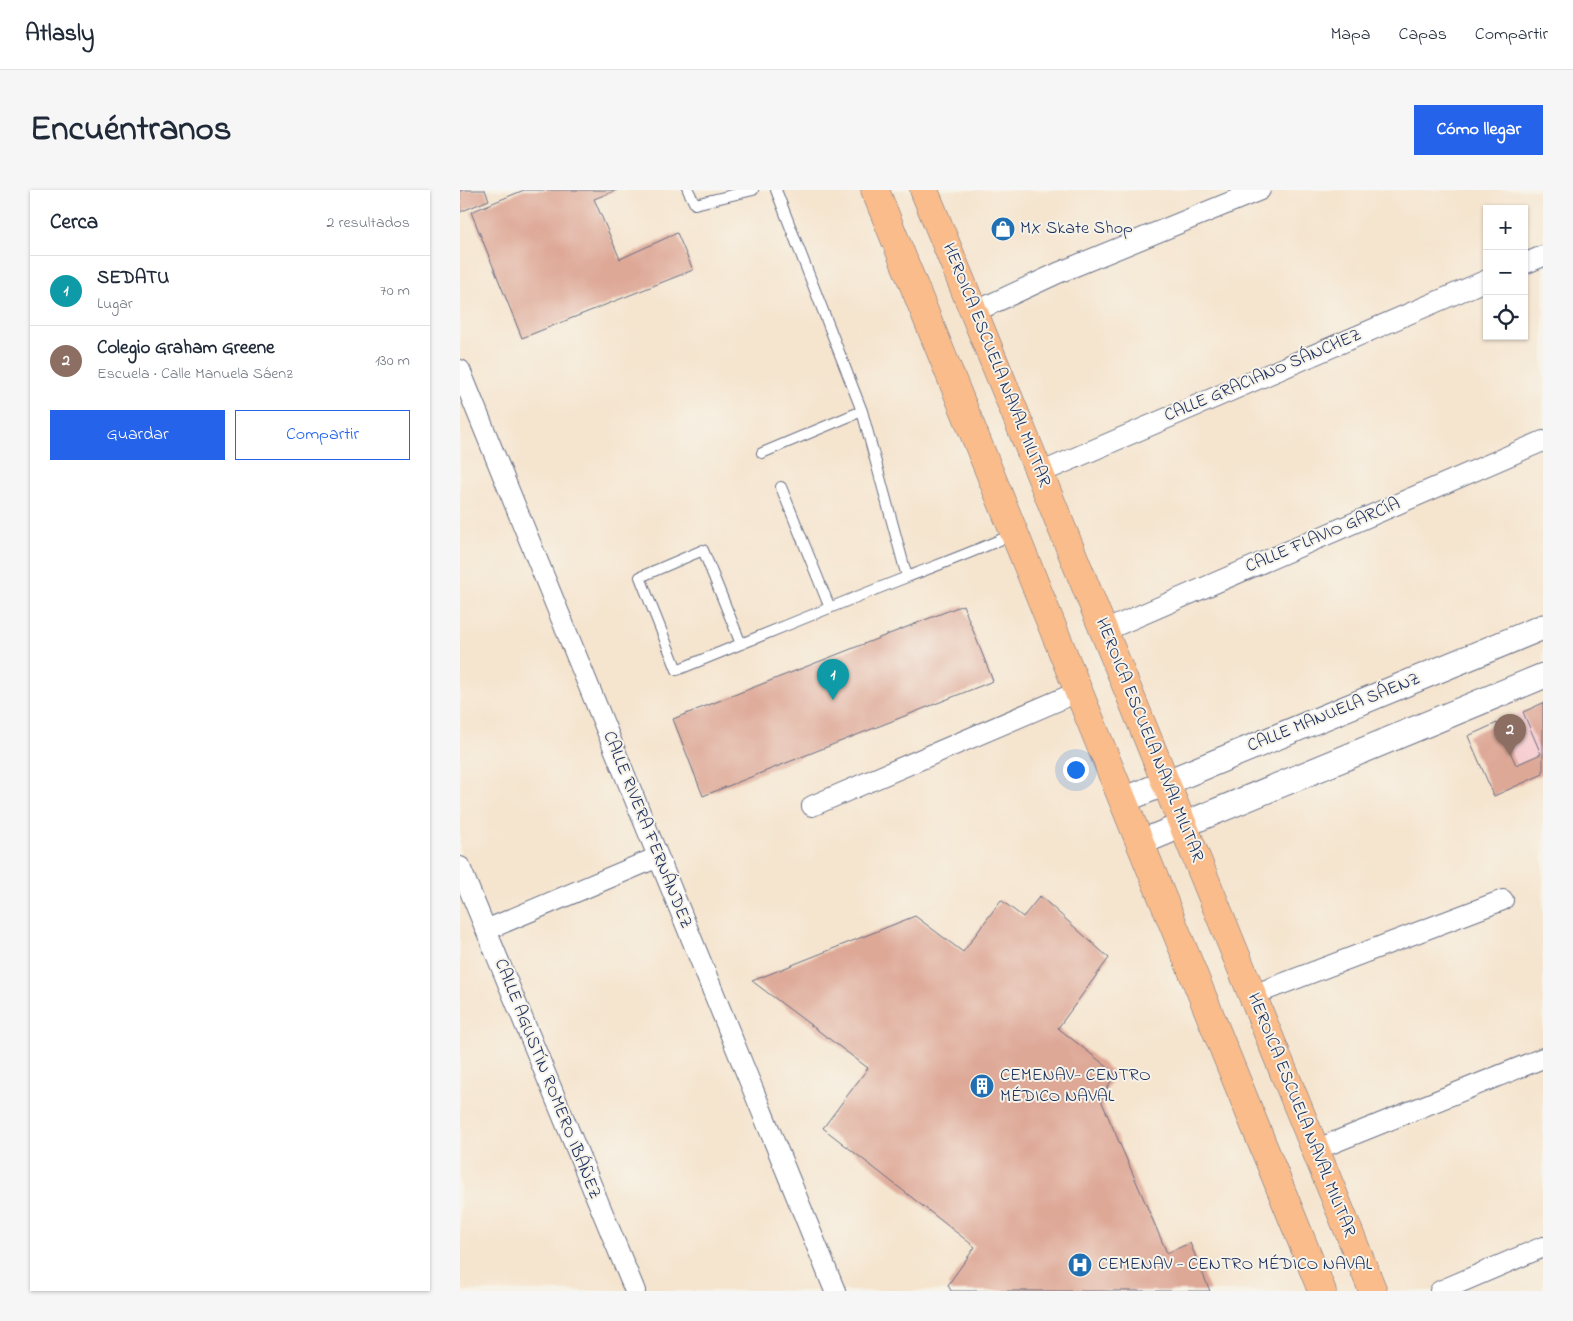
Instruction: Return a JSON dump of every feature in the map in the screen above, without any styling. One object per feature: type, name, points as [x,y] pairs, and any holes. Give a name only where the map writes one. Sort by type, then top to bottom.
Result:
[{"type":"main road","points":[[875,190],[1142,842],[1322,1291]]},
{"type":"main road","name":"HEROICA ESCUELA NAVAL MILITAR","points":[[924,190],[1373,1291]]},
{"type":"street","points":[[974,312],[1058,273],[1260,190]]},
{"type":"street","points":[[1528,262],[1543,256]]},
{"type":"street","name":"CALLE GRACIANO SÁNCHEZ","points":[[1040,473],[1483,282]]},
{"type":"street","name":"CALLE RIVERA FERNÁNDEZ","points":[[460,370],[835,1291]]},
{"type":"street","name":"CALLE FLAVIO GARCÍA","points":[[1104,631],[1543,441]]},
{"type":"street","name":"CALLE MANUELA SÁENZ","points":[[1124,800],[1543,627]]},
{"type":"street","points":[[1142,842],[1543,676]]},
{"type":"street","points":[[812,806],[1080,691]]},
{"type":"street","points":[[486,930],[658,857]]},
{"type":"street","name":"CALLE AGUSTÍN ROMERO IBÁÑEZ","points":[[460,867],[635,1291]]},
{"type":"street","points":[[1253,995],[1503,900]]},
{"type":"street","points":[[1315,1150],[1543,1058]]},
{"type":"street","points":[[1440,1291],[1543,1247]]},
{"type":"lane","points":[[688,190],[695,204],[752,190]]},
{"type":"lane","points":[[776,190],[862,411],[907,577]]},
{"type":"lane","points":[[762,453],[862,411]]},
{"type":"lane","points":[[781,487],[830,608]]},
{"type":"lane","points":[[741,644],[703,550],[640,577],[677,670],[979,550],[1015,533]]},
{"type":"shaded area","points":[[1543,703],[1543,774],[1494,796],[1468,736]]},
{"type":"building","points":[[460,190],[485,190],[489,200],[460,212]]},
{"type":"building","points":[[524,190],[617,190],[594,199],[620,259],[677,233],[693,270],[522,338],[471,212]]},
{"type":"building","points":[[963,605],[993,681],[703,796],[673,719]]},
{"type":"building","points":[[1543,703],[1543,774],[1494,796],[1468,736],[1497,723],[1516,765],[1541,754],[1523,712]]},
{"type":"building","name":"CEMENAV- CENTRO MÉDICO NAVAL","points":[[1040,896],[1109,958],[1058,1028],[1115,1073],[1101,1100],[1167,1253],[1190,1243],[1210,1291],[951,1291],[948,1285],[975,1247],[823,1128],[868,1068],[752,981],[915,916],[963,952],[1001,900],[1023,917]]},
{"type":"place","name":"MX Skate Shop","points":[[1003,229]]},
{"type":"place","name":"SEDATU","points":[[833,700]]},
{"type":"place","name":"Colegio Graham Greene","points":[[1510,755]]},
{"type":"place","name":"CEMENAV- CENTRO MÉDICO NAVAL","points":[[982,1086]]},
{"type":"place","name":"CEMENAV - CENTRO MÉDICO NAVAL","points":[[1080,1265]]}]
